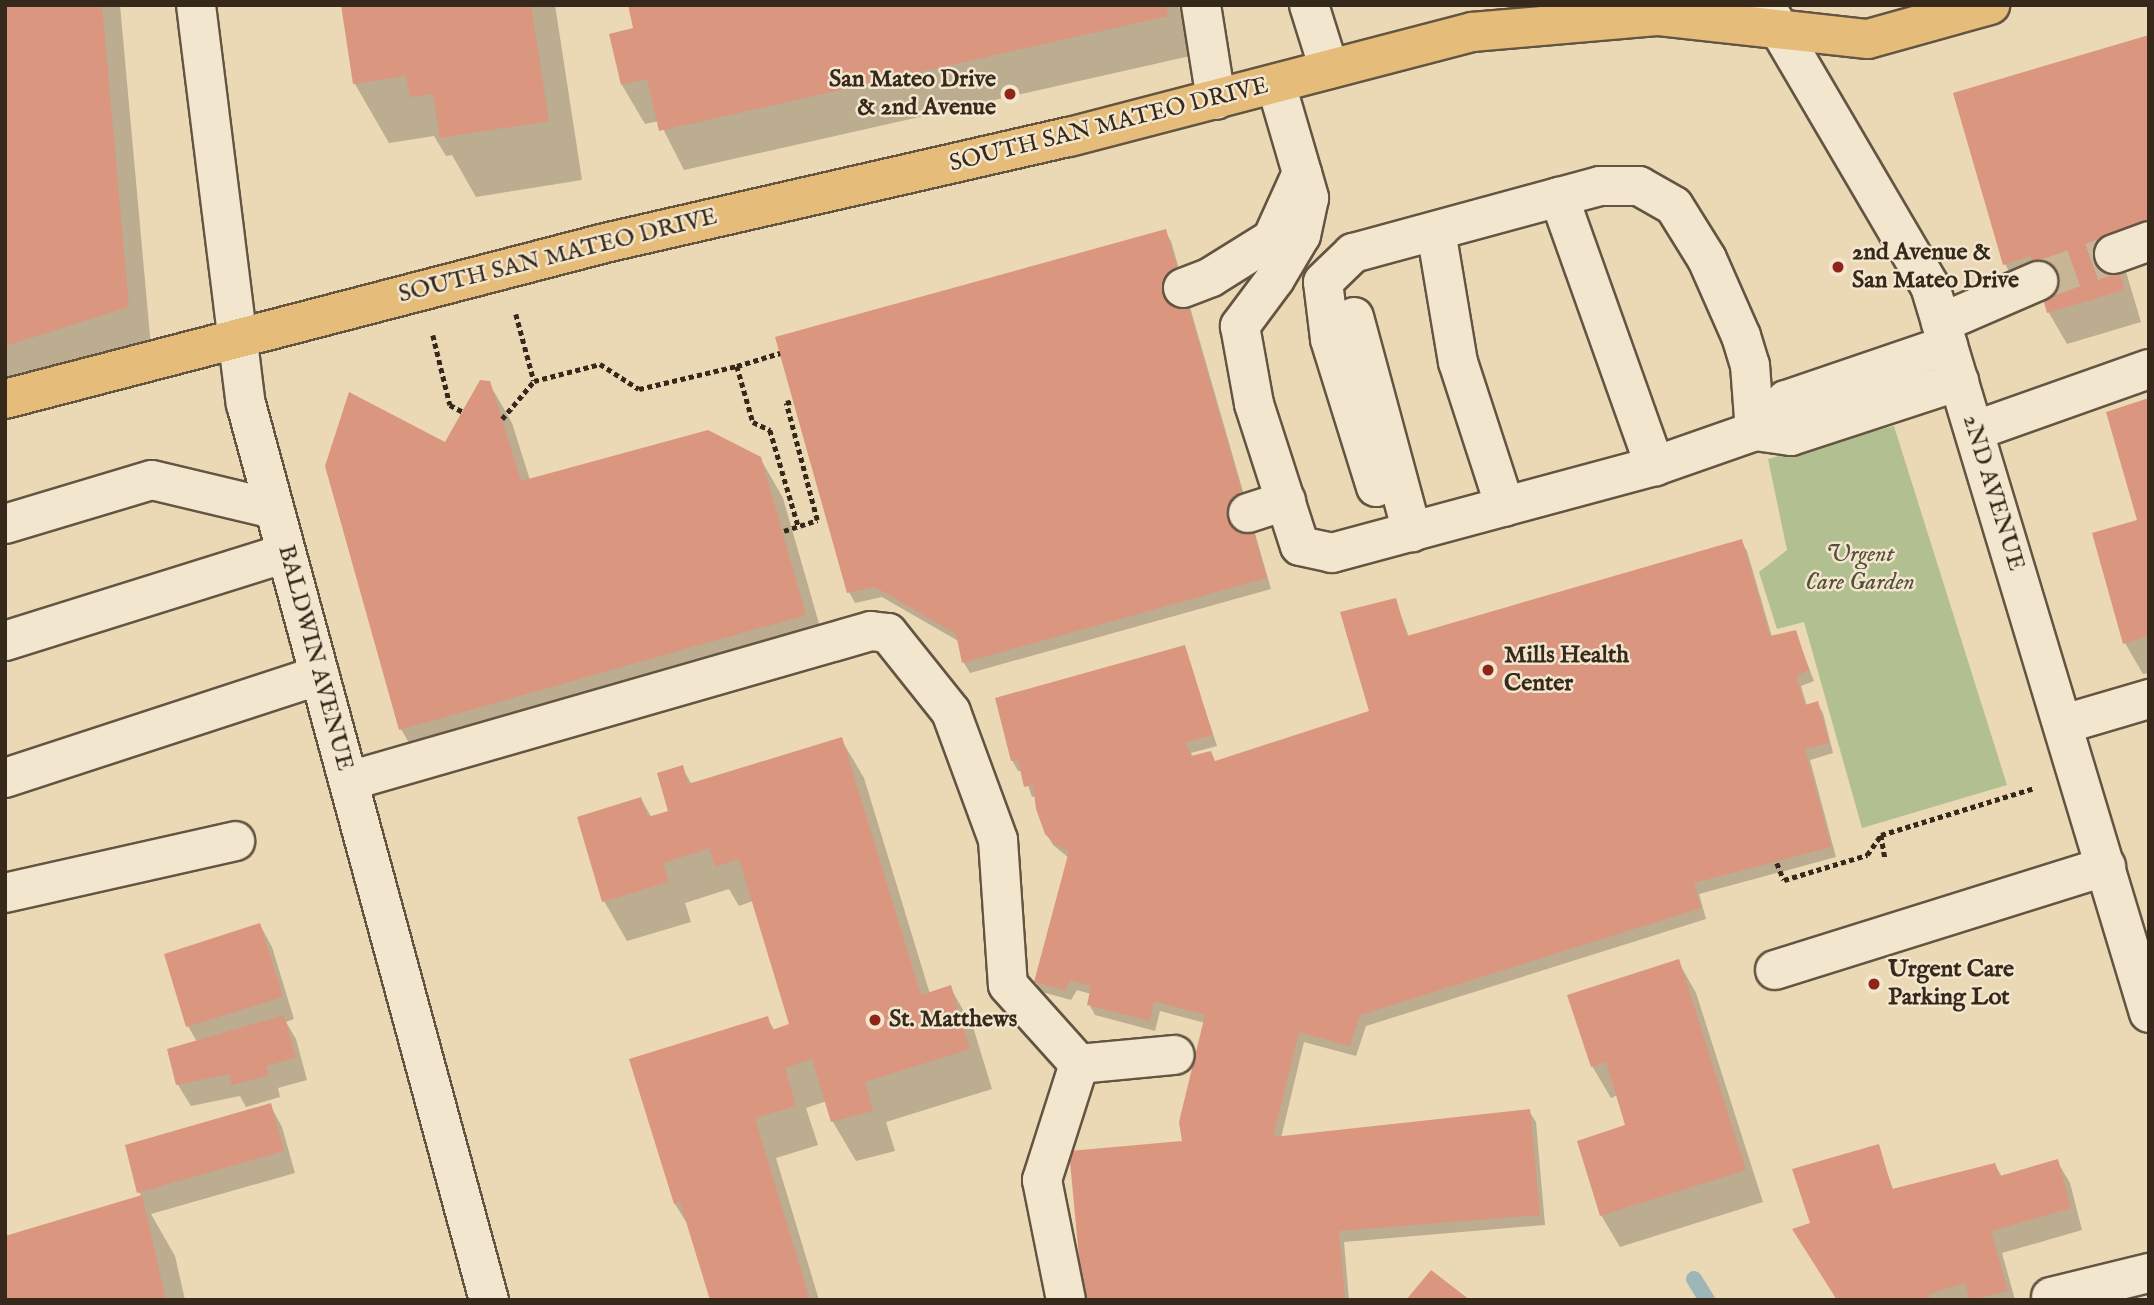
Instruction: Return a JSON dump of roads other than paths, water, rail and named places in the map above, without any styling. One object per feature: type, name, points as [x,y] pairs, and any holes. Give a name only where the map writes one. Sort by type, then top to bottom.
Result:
[{"type":"main road","name":"SOUTH SAN MATEO DRIVE","points":[[5,398],[505,269],[747,209],[1022,148],[1472,32],[1659,16],[1772,18],[1868,39],[1990,5]]},
{"type":"street","name":"BALDWIN AVENUE","points":[[196,5],[246,404],[489,1300]]},
{"type":"street","points":[[1201,5],[1216,100]]},
{"type":"street","points":[[1309,5],[1329,69]]},
{"type":"street","name":"2ND AVENUE","points":[[1772,18],[1930,286],[2149,1013]]},
{"type":"street","points":[[1276,84],[1309,198],[1301,235],[1275,279],[1240,326],[1254,404],[1300,546],[1332,553],[1655,466],[1755,431],[1786,400],[1945,334],[2038,281]]},
{"type":"street","points":[[1183,288],[1211,277],[1272,239],[1301,173]]},
{"type":"street","points":[[1376,487],[1330,339],[1323,282],[1353,253],[1600,186],[1639,186],[1674,205],[1707,259],[1741,336],[1750,365],[1755,431]]},
{"type":"street","points":[[1559,197],[1655,466]]},
{"type":"street","points":[[1436,231],[1458,362],[1505,507]]},
{"type":"street","points":[[1354,317],[1412,532]]},
{"type":"street","points":[[1974,431],[2149,369]]},
{"type":"street","points":[[1755,431],[1791,436],[1959,381]]},
{"type":"street","points":[[5,524],[152,480],[275,509]]},
{"type":"street","points":[[1248,513],[1286,501]]},
{"type":"street","points":[[5,641],[286,553]]},
{"type":"street","points":[[349,781],[871,631],[888,633],[951,712],[998,840],[1008,985],[1079,1064]]},
{"type":"street","points":[[5,778],[320,675]]},
{"type":"street","points":[[2064,724],[2149,699]]},
{"type":"street","points":[[5,893],[235,841]]},
{"type":"street","points":[[1775,970],[2106,866]]},
{"type":"street","points":[[1079,1064],[1175,1055]]},
{"type":"street","points":[[1066,1300],[1042,1180],[1079,1064]]},
{"type":"street","points":[[2051,1297],[2149,1273]]},
{"type":"waterway","points":[[1694,1279],[1707,1300]]},
{"type":"tunnel","points":[[2038,281],[2114,254]]},
{"type":"place","name":"San Mateo Drive & 2nd Avenue","points":[[1010,94]]},
{"type":"place","name":"2nd Avenue & San Mateo Drive","points":[[1838,267]]},
{"type":"place","name":"Mills Health Center","points":[[1488,670]]},
{"type":"place","name":"Urgent Care Parking Lot","points":[[1874,984]]},
{"type":"place","name":"St. Matthews","points":[[875,1020]]},
{"type":"park label","name":"Urgent Care Garden","points":[[1860,569]]}]
